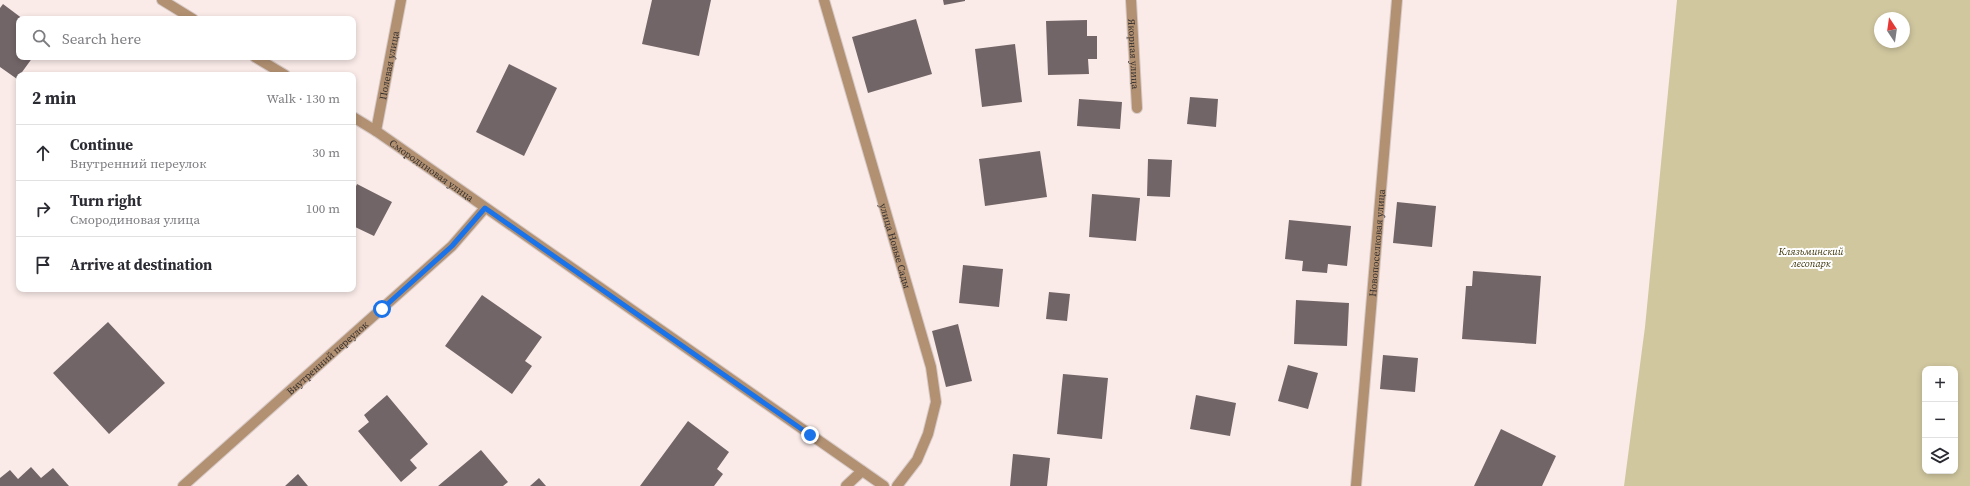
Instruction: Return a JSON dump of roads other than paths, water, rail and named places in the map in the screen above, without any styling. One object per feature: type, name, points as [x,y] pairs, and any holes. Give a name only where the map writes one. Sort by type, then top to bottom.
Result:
[{"type":"street","points":[[162,0],[188,16]]},
{"type":"street","name":"Полевая улица","points":[[376,131],[401,0]]},
{"type":"street","name":"улица Новые Сады","points":[[824,0],[931,367],[936,402],[928,434],[917,460],[897,486]]},
{"type":"street","name":"Якорная улица","points":[[1131,0],[1137,108]]},
{"type":"street","name":"Новопоселковая улица","points":[[1356,486],[1397,0]]},
{"type":"street","points":[[260,60],[280,72]]},
{"type":"street","name":"Смородиновая улица","points":[[356,119],[376,131],[884,486]]},
{"type":"street","name":"Внутренний переулок","points":[[183,486],[452,246],[485,208]]},
{"type":"street","points":[[846,486],[862,471]]},
{"type":"park label","name":"Клязьминский лесопарк","points":[[1811,256]]}]
